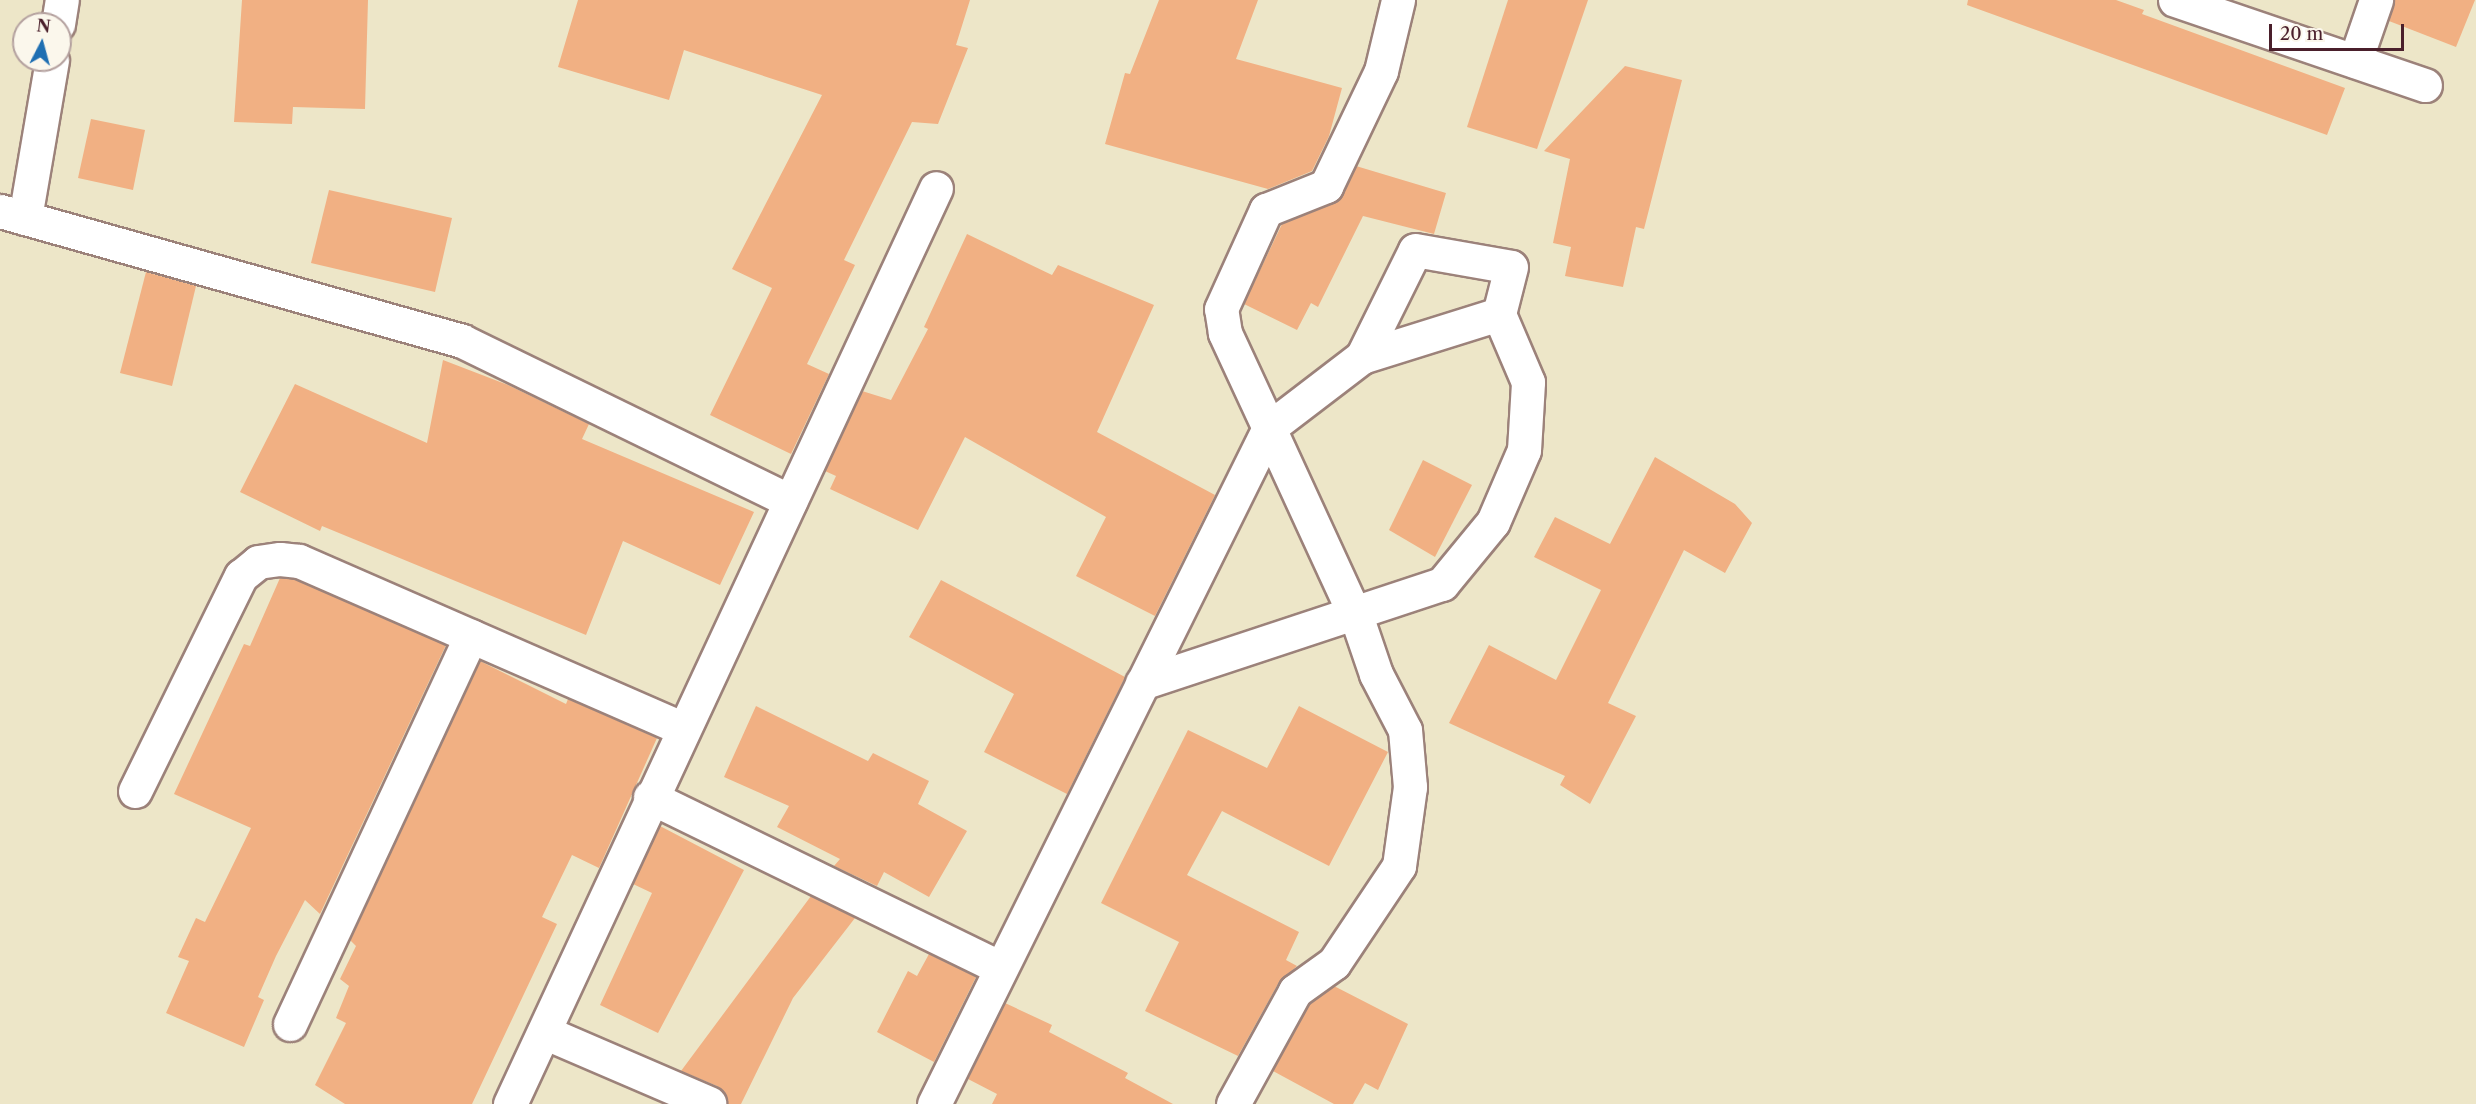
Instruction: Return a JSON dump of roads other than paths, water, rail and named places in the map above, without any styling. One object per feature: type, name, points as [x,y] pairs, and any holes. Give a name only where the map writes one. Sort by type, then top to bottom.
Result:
[{"type":"street","points":[[1233,1104],[1295,991],[1334,963],[1399,866],[1410,788],[1405,730],[1376,674],[1354,612],[1225,333],[1221,309],[1266,210],[1326,186],[1381,71],[1398,0]]},
{"type":"street","points":[[2175,0],[2425,85]]},
{"type":"street","points":[[2355,61],[2376,0]]},
{"type":"street","points":[[49,72],[13,215],[462,341],[790,501]]},
{"type":"street","points":[[510,1104],[682,728],[936,188]]},
{"type":"street","points":[[1142,683],[1442,584],[1493,522],[1524,450],[1528,382],[1499,314],[1511,267],[1415,250],[1362,357]]},
{"type":"street","points":[[933,1104],[1269,428],[1362,357],[1499,314]]},
{"type":"street","points":[[135,791],[241,576],[258,562],[299,561],[682,728]]},
{"type":"street","points":[[290,1024],[471,636]]},
{"type":"street","points":[[650,797],[1001,968]]},
{"type":"street","points":[[544,1032],[709,1103]]}]
